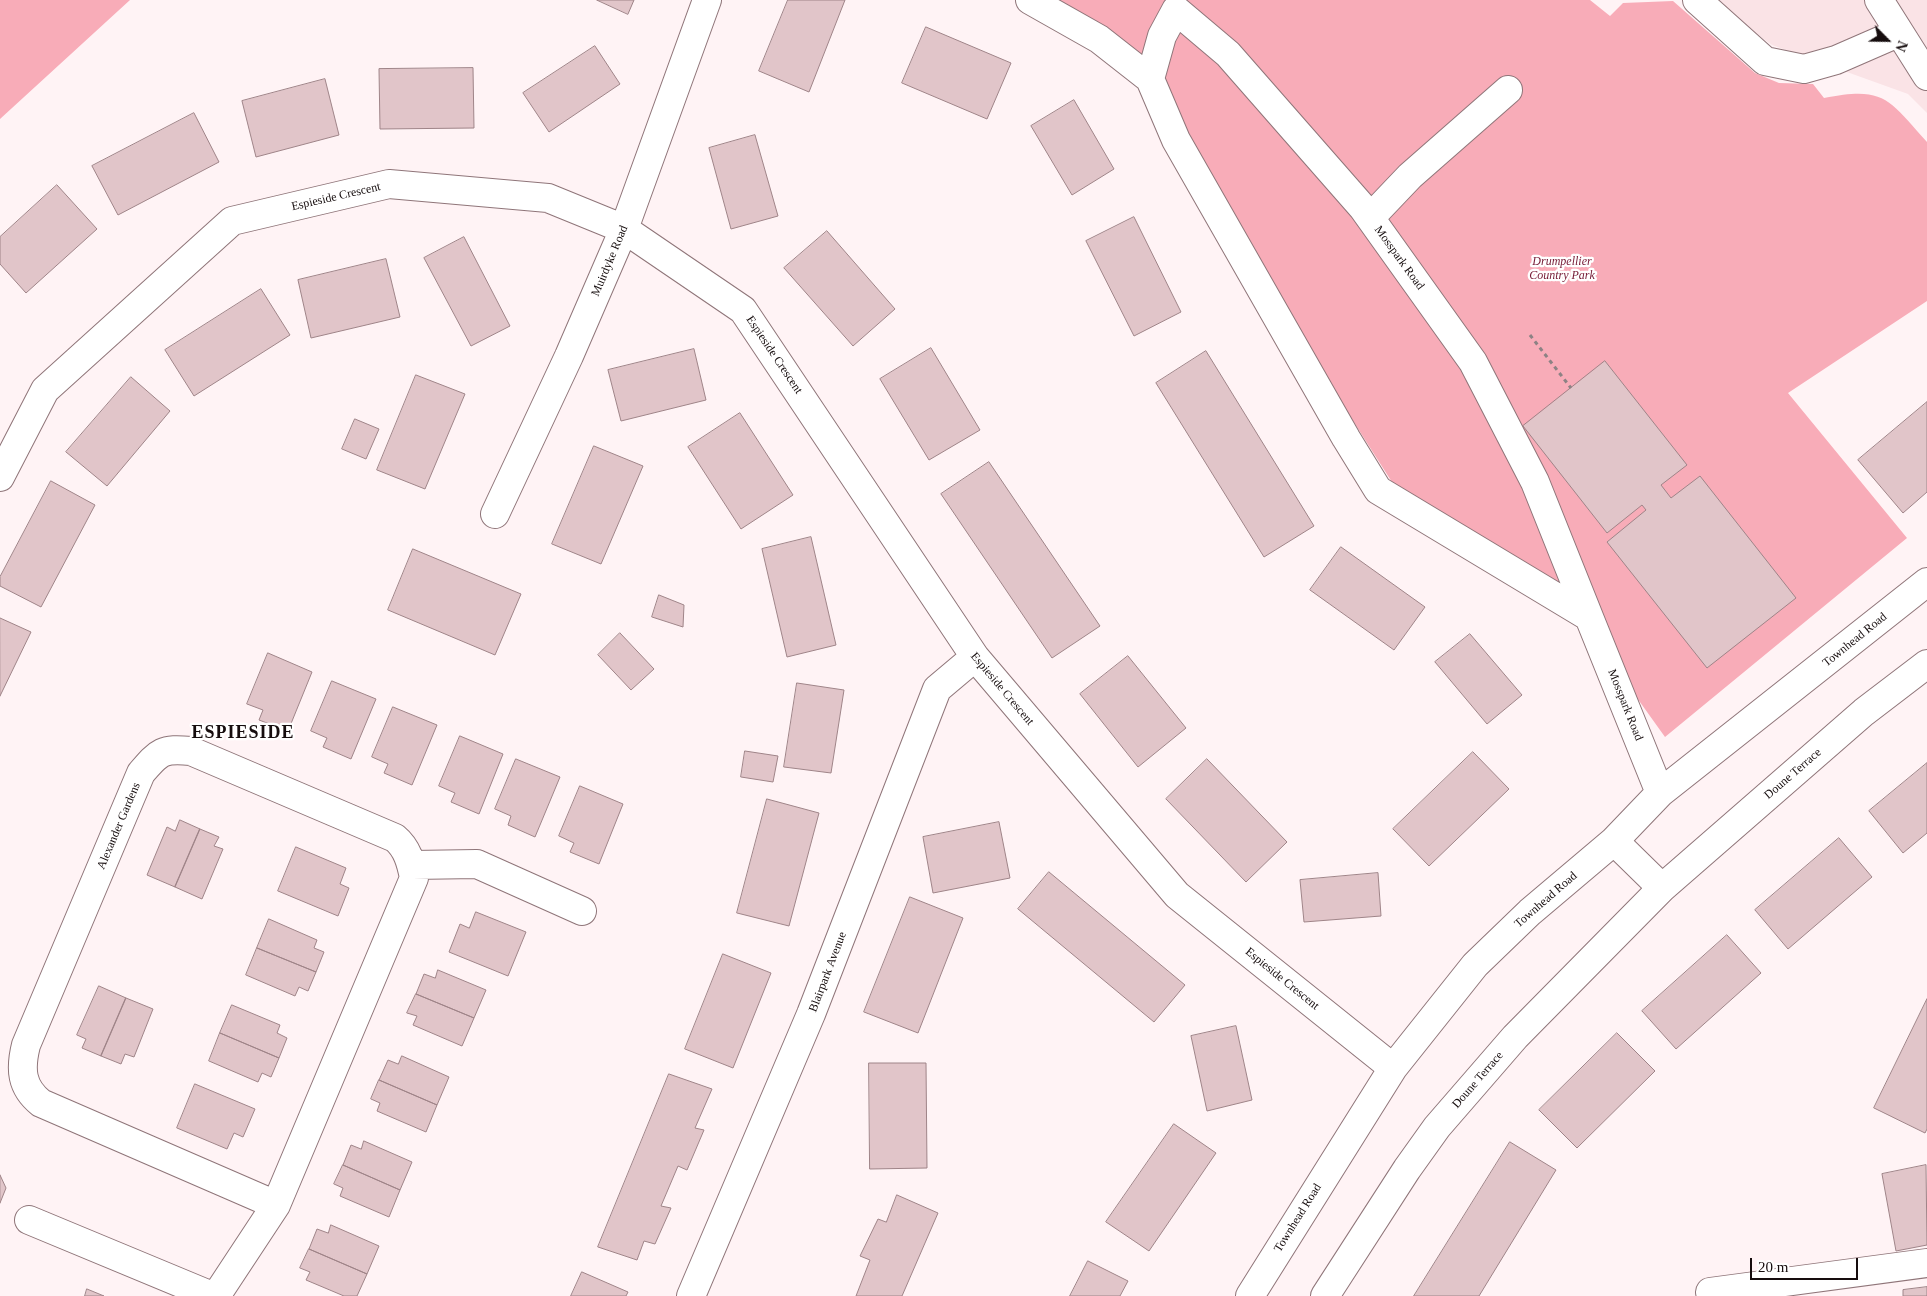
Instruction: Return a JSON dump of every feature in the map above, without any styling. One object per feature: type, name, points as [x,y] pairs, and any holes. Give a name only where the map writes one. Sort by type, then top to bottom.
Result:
[{"type":"street","name":"Muirdyke Road","points":[[495,514],[569,356],[624,229],[707,0]]},
{"type":"street","points":[[1030,0],[1099,39],[1150,79],[1176,140],[1346,438],[1378,490],[1589,617]]},
{"type":"street","points":[[1696,0],[1765,61],[1804,69],[1836,60],[1898,33]]},
{"type":"street","points":[[1879,0],[1898,33],[1927,76]]},
{"type":"street","name":"Mosspark Road","points":[[1150,79],[1162,36],[1176,10],[1228,54],[1370,218],[1474,362],[1535,482],[1660,793]]},
{"type":"street","points":[[1370,218],[1410,176],[1508,90]]},
{"type":"street","name":"Espieside Crescent","points":[[0,478],[45,390],[232,221],[389,184],[548,198],[624,229],[743,310],[975,657],[1177,895],[1393,1068]]},
{"type":"street","name":"Townhead Road","points":[[1250,1296],[1393,1068],[1475,965],[1530,912],[1614,841],[1660,793],[1927,582]]},
{"type":"street","name":"Blairpark Avenue","points":[[690,1296],[811,1014],[937,689],[975,657]]},
{"type":"street","name":"Doune Terrace","points":[[1324,1296],[1407,1169],[1437,1128],[1515,1037],[1662,888],[1864,712],[1927,664]]},
{"type":"street","name":"Alexander Gardens","points":[[276,1205],[41,1103],[29,1093],[24,1080],[22,1060],[26,1044],[141,773],[156,756],[170,749],[191,751],[395,838],[403,845],[412,865]]},
{"type":"street","points":[[1614,841],[1662,888]]},
{"type":"street","points":[[29,1220],[214,1296],[276,1205],[414,878],[412,865],[477,864],[582,911]]},
{"type":"street","points":[[1710,1292],[1927,1263]]},
{"type":"path","points":[[1530,335],[1571,388]]},
{"type":"shaded area","points":[[1709,0],[1927,0],[1927,113],[1908,94],[1772,45]]},
{"type":"green space","points":[[0,0],[130,0],[0,119]]},
{"type":"green space","name":"Drumpellier Country Park","points":[[1044,0],[1590,0],[1610,16],[1623,3],[1673,1],[1755,73],[1779,83],[1813,84],[1824,98],[1860,94],[1873,95],[1884,99],[1903,115],[1927,142],[1927,301],[1788,393],[1907,538],[1665,737],[1564,596],[1397,490],[1103,28]]},
{"type":"building","points":[[597,0],[634,0],[628,14]]},
{"type":"building","points":[[788,0],[845,0],[809,92],[759,71]]},
{"type":"building","points":[[926,27],[1011,63],[987,119],[902,83]]},
{"type":"building","points":[[595,46],[620,84],[549,132],[523,93]]},
{"type":"building","points":[[473,68],[474,128],[380,129],[379,69]]},
{"type":"building","points":[[325,79],[339,135],[256,157],[242,101]]},
{"type":"building","points":[[1074,100],[1114,169],[1072,195],[1031,126]]},
{"type":"building","points":[[194,113],[219,162],[118,215],[92,166]]},
{"type":"building","points":[[755,135],[778,216],[731,229],[709,148]]},
{"type":"building","points":[[57,185],[97,229],[26,293],[0,264],[0,237]]},
{"type":"building","points":[[1134,217],[1181,312],[1134,336],[1086,241]]},
{"type":"building","points":[[827,231],[895,309],[853,346],[784,268]]},
{"type":"building","points":[[464,237],[510,326],[471,346],[424,258]]},
{"type":"building","points":[[386,259],[400,317],[311,338],[298,280]]},
{"type":"building","points":[[261,289],[290,335],[194,396],[165,350]]},
{"type":"building","points":[[931,348],[980,430],[929,460],[880,379]]},
{"type":"building","points":[[694,349],[706,400],[621,421],[608,370]]},
{"type":"building","points":[[1206,351],[1314,526],[1264,557],[1156,383]]},
{"type":"building","points":[[1605,361],[1687,465],[1661,485],[1671,498],[1700,476],[1796,598],[1707,668],[1607,542],[1646,510],[1642,505],[1607,533],[1523,426]]},
{"type":"building","points":[[416,375],[465,394],[425,489],[377,470]]},
{"type":"building","points":[[131,377],[170,411],[107,486],[66,452]]},
{"type":"building","points":[[1927,402],[1927,492],[1903,513],[1858,460]]},
{"type":"building","points":[[740,413],[793,495],[741,529],[688,447]]},
{"type":"building","points":[[355,419],[379,429],[366,459],[342,449]]},
{"type":"building","points":[[594,446],[643,466],[601,564],[552,544]]},
{"type":"building","points":[[989,462],[1100,626],[1052,658],[941,494]]},
{"type":"building","points":[[51,481],[95,505],[41,607],[0,586],[0,577]]},
{"type":"building","points":[[811,537],[836,645],[787,657],[762,549]]},
{"type":"building","points":[[1341,547],[1425,607],[1394,650],[1310,590]]},
{"type":"building","points":[[413,549],[521,594],[495,655],[388,610]]},
{"type":"building","points":[[659,595],[684,605],[683,627],[652,617]]},
{"type":"building","points":[[0,618],[31,632],[0,696]]},
{"type":"building","points":[[620,633],[654,669],[631,690],[598,655]]},
{"type":"building","points":[[1470,634],[1522,695],[1487,724],[1435,662]]},
{"type":"building","points":[[268,653],[312,672],[288,731],[259,720],[263,710],[247,704]]},
{"type":"building","points":[[1128,656],[1186,728],[1138,767],[1080,694]]},
{"type":"building","points":[[332,681],[376,699],[351,759],[323,747],[327,738],[311,731]]},
{"type":"building","points":[[797,683],[844,690],[831,773],[784,767]]},
{"type":"building","points":[[393,707],[437,725],[412,785],[384,773],[388,764],[372,757]]},
{"type":"building","points":[[460,736],[503,754],[479,814],[451,802],[455,793],[439,786]]},
{"type":"building","points":[[745,751],[778,756],[773,782],[741,777]]},
{"type":"building","points":[[1473,752],[1509,789],[1429,866],[1393,829]]},
{"type":"building","points":[[516,759],[560,777],[535,837],[508,825],[511,816],[495,809]]},
{"type":"building","points":[[1207,759],[1287,842],[1246,882],[1166,799]]},
{"type":"building","points":[[1927,763],[1927,833],[1903,853],[1869,811]]},
{"type":"building","points":[[580,786],[623,804],[599,864],[570,852],[574,843],[559,836]]},
{"type":"building","points":[[767,799],[819,813],[789,926],[737,913]]},
{"type":"building","points":[[180,820],[200,829],[175,887],[147,875],[167,827],[175,831]]},
{"type":"building","points":[[999,822],[1010,878],[933,893],[923,837]]},
{"type":"building","points":[[200,829],[219,837],[214,846],[223,849],[202,899],[175,887]]},
{"type":"building","points":[[1839,838],[1872,877],[1788,949],[1755,910]]},
{"type":"building","points":[[296,847],[346,868],[340,884],[349,888],[338,916],[278,891]]},
{"type":"building","points":[[1049,872],[1185,985],[1154,1022],[1018,909]]},
{"type":"building","points":[[1378,873],[1381,916],[1304,922],[1300,880]]},
{"type":"building","points":[[910,897],[963,918],[918,1033],[864,1012]]},
{"type":"building","points":[[476,912],[526,932],[508,976],[449,952],[460,924],[469,928]]},
{"type":"building","points":[[269,919],[317,940],[314,948],[324,952],[316,972],[257,948]]},
{"type":"building","points":[[1727,935],[1761,973],[1676,1049],[1642,1011]]},
{"type":"building","points":[[257,948],[316,972],[308,991],[299,987],[295,996],[246,975]]},
{"type":"building","points":[[723,954],[771,973],[733,1068],[685,1049]]},
{"type":"building","points":[[438,970],[486,990],[474,1018],[416,994],[424,974],[435,978]]},
{"type":"building","points":[[99,986],[126,998],[101,1056],[82,1048],[86,1039],[77,1035]]},
{"type":"building","points":[[416,994],[474,1018],[462,1046],[413,1025],[417,1016],[407,1013]]},
{"type":"building","points":[[126,998],[153,1009],[134,1057],[125,1054],[121,1064],[101,1056]]},
{"type":"building","points":[[1927,999],[1927,1129],[1925,1133],[1874,1108]]},
{"type":"building","points":[[232,1005],[280,1025],[277,1033],[287,1038],[279,1058],[220,1033]]},
{"type":"building","points":[[1236,1026],[1252,1100],[1207,1111],[1191,1036]]},
{"type":"building","points":[[220,1033],[279,1058],[271,1077],[262,1073],[258,1082],[209,1061]]},
{"type":"building","points":[[1617,1033],[1655,1071],[1577,1148],[1539,1110]]},
{"type":"building","points":[[402,1056],[449,1077],[437,1105],[379,1080],[388,1060],[398,1064]]},
{"type":"building","points":[[869,1063],[926,1063],[927,1168],[870,1169]]},
{"type":"building","points":[[669,1074],[712,1089],[695,1128],[704,1130],[687,1170],[678,1166],[661,1206],[671,1208],[655,1244],[644,1241],[637,1260],[598,1247]]},
{"type":"building","points":[[379,1080],[437,1105],[426,1132],[377,1111],[380,1103],[371,1099]]},
{"type":"building","points":[[195,1084],[255,1109],[243,1137],[234,1133],[227,1149],[177,1128]]},
{"type":"building","points":[[1174,1124],[1216,1153],[1149,1251],[1106,1222]]},
{"type":"building","points":[[364,1141],[412,1162],[400,1190],[343,1165],[351,1145],[361,1149]]},
{"type":"building","points":[[1510,1142],[1556,1170],[1479,1296],[1414,1296]]},
{"type":"building","points":[[343,1165],[400,1190],[389,1217],[340,1196],[343,1188],[334,1184]]},
{"type":"building","points":[[1926,1165],[1927,1245],[1896,1251],[1882,1174]]},
{"type":"building","points":[[0,1175],[6,1188],[0,1203]]},
{"type":"building","points":[[897,1195],[938,1213],[902,1296],[856,1296],[870,1260],[860,1256],[878,1219],[886,1222]]},
{"type":"building","points":[[331,1225],[379,1246],[367,1274],[309,1249],[317,1229],[328,1233]]},
{"type":"building","points":[[309,1249],[367,1274],[357,1296],[344,1296],[306,1280],[310,1272],[300,1268]]},
{"type":"building","points":[[1088,1261],[1128,1281],[1120,1296],[1070,1296]]},
{"type":"building","points":[[582,1272],[628,1292],[626,1296],[571,1296]]},
{"type":"building","points":[[1927,1287],[1927,1296],[1903,1296],[1903,1290]]},
{"type":"building","points":[[87,1289],[104,1296],[85,1296]]},
{"type":"district","name":"ESPIESIDE","points":[[243,733]]}]
